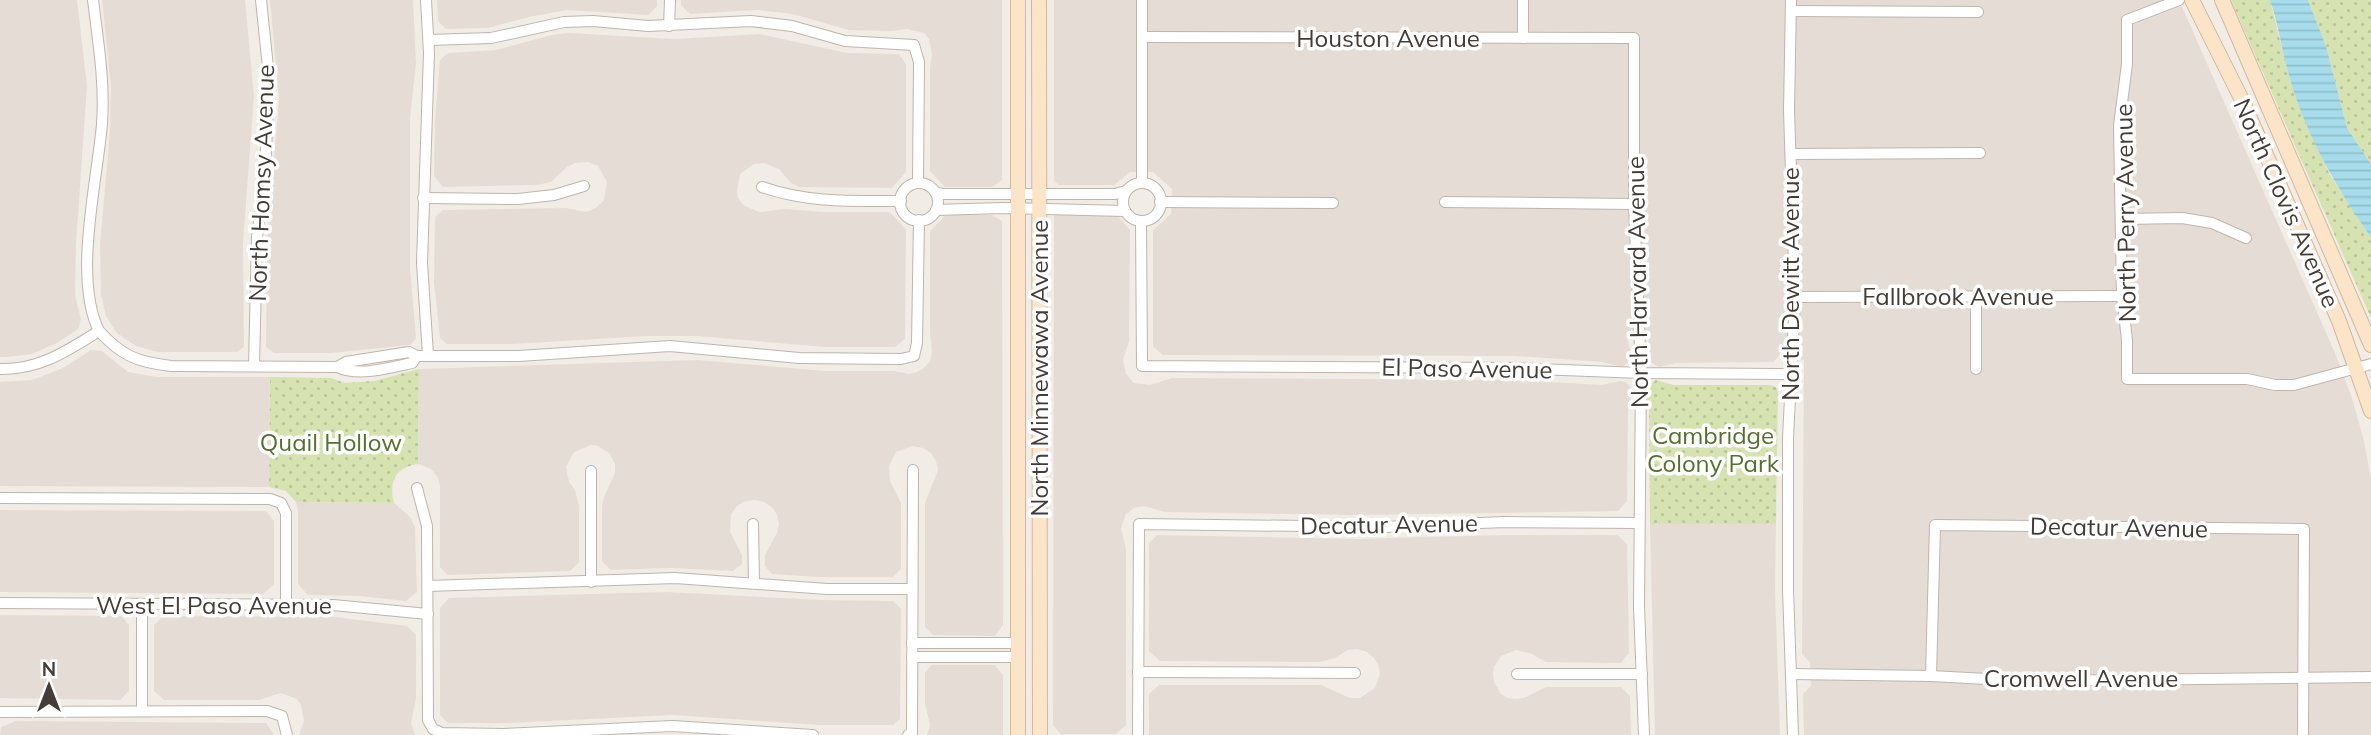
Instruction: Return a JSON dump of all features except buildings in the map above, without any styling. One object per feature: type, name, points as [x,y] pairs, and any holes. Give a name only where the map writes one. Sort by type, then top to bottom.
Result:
[{"type":"main road","name":"North Minnewawa Avenue","points":[[1018,0],[1018,735]]},
{"type":"main road","name":"North Minnewawa Avenue","points":[[1039,0],[1040,735]]},
{"type":"main road","name":"North Clovis Avenue","points":[[2192,0],[2243,102],[2339,321],[2364,366],[2371,411]]},
{"type":"main road","name":"North Clovis Avenue","points":[[2222,0],[2371,345]]},
{"type":"street","points":[[93,0],[102,69],[102,123],[91,207],[87,288],[92,318],[99,331],[128,357],[148,363],[337,367],[346,362],[409,352],[422,356],[519,356],[670,346],[799,358],[901,359],[914,355],[917,343],[919,220]]},
{"type":"street","name":"North Homsy Avenue","points":[[254,366],[257,237],[265,176],[269,77],[261,0]]},
{"type":"street","points":[[422,356],[423,198],[429,40],[426,0]]},
{"type":"street","points":[[669,26],[670,0]]},
{"type":"street","points":[[1142,0],[1142,184]]},
{"type":"street","points":[[1523,0],[1523,38]]},
{"type":"street","name":"North Perry Avenue","points":[[2179,0],[2127,20],[2127,64],[2119,127],[2122,296],[2127,340],[2127,379],[2247,379],[2275,385],[2294,385],[2364,366]]},
{"type":"street","points":[[1791,5],[1978,12]]},
{"type":"street","name":"North Dewitt Avenue","points":[[1791,5],[1789,88],[1795,297],[1788,438],[1788,589],[1793,735]]},
{"type":"street","points":[[429,40],[491,38],[564,22],[669,26],[751,21],[772,22],[845,41],[914,45],[919,62],[919,183]]},
{"type":"street","name":"Houston Avenue","points":[[1142,37],[1634,38]]},
{"type":"street","name":"North Harvard Avenue","points":[[1634,38],[1634,204],[1641,373],[1639,523],[1644,735]]},
{"type":"street","points":[[1791,154],[1980,153]]},
{"type":"street","points":[[919,183],[928,185],[935,192],[938,198],[936,210],[929,218],[919,220],[906,215],[901,201],[908,187],[919,183]]},
{"type":"street","points":[[936,210],[1115,194],[1126,191],[1135,184],[1142,184],[1156,190],[1160,202],[1156,214],[1141,221],[1132,218],[1125,211],[1123,202],[1126,191]]},
{"type":"street","points":[[423,198],[518,199],[554,195],[584,186]]},
{"type":"street","points":[[762,187],[781,194],[811,199],[901,201]]},
{"type":"street","points":[[935,192],[1018,201]]},
{"type":"street","points":[[1039,201],[1125,211]]},
{"type":"street","points":[[1160,202],[1333,203]]},
{"type":"street","points":[[1445,202],[1634,204]]},
{"type":"street","points":[[2121,219],[2182,218],[2212,223],[2246,238]]},
{"type":"street","name":"El Paso Avenue","points":[[1141,221],[1142,366],[1514,368],[1641,373],[1791,374]]},
{"type":"street","points":[[1976,296],[1976,369]]},
{"type":"street","name":"Fallbrook Avenue","points":[[1795,297],[2122,296]]},
{"type":"street","points":[[0,369],[49,361],[99,331]]},
{"type":"street","points":[[908,735],[912,735],[913,470]]},
{"type":"street","points":[[591,471],[591,582]]},
{"type":"street","points":[[417,488],[427,526],[428,720],[433,729],[442,733],[503,734],[672,731],[813,735]]},
{"type":"street","points":[[0,498],[270,499],[281,503],[286,513],[286,605]]},
{"type":"street","name":"Decatur Avenue","points":[[1138,672],[1139,524],[1382,527],[1505,522],[1639,523]]},
{"type":"street","points":[[753,524],[754,583]]},
{"type":"street","name":"Decatur Avenue","points":[[1931,676],[1935,525],[2304,529],[2305,676]]},
{"type":"street","points":[[428,586],[675,578],[827,589],[912,589]]},
{"type":"street","name":"West El Paso Avenue","points":[[0,603],[356,606],[428,614]]},
{"type":"street","points":[[142,604],[142,710]]},
{"type":"street","points":[[912,643],[1018,650]]},
{"type":"street","points":[[912,657],[1018,650]]},
{"type":"street","points":[[1138,735],[1138,672],[1355,673]]},
{"type":"street","points":[[1517,674],[1642,674]]},
{"type":"street","name":"Cromwell Avenue","points":[[1792,674],[1931,676],[2024,681],[2371,677]]},
{"type":"street","points":[[2304,735],[2305,676]]},
{"type":"street","points":[[0,712],[267,711],[282,716],[287,735]]},
{"type":"shaded area","points":[[0,0],[77,0],[87,86],[76,244],[75,295],[81,319],[78,329],[57,343],[32,354],[8,357],[0,357]]},
{"type":"shaded area","points":[[102,0],[245,0],[254,96],[243,243],[244,347],[237,352],[158,352],[136,346],[117,333],[106,316],[101,295],[100,244],[110,132],[111,85]]},
{"type":"shaded area","points":[[270,0],[413,0],[416,63],[410,118],[410,268],[416,338],[410,345],[331,353],[274,353],[266,347],[267,243],[279,98]]},
{"type":"shaded area","points":[[437,0],[657,0],[657,6],[648,15],[567,10],[488,28],[446,29],[438,21]]},
{"type":"shaded area","points":[[681,0],[1002,0],[1002,180],[992,187],[945,187],[930,171],[932,54],[929,39],[924,33],[907,29],[849,30],[793,14],[757,10],[690,14],[681,5]]},
{"type":"shaded area","points":[[1054,0],[2179,0],[2335,353],[2364,441],[2371,480],[2371,735],[1804,735],[1803,694],[1811,686],[1810,662],[1802,654],[1804,360],[1781,354],[1773,362],[1676,363],[1659,367],[1649,361],[1649,339],[1628,340],[1630,361],[1622,367],[1603,362],[1515,356],[1163,355],[1153,347],[1153,230],[1171,214],[1172,189],[1153,172],[1130,172],[1114,185],[1059,185],[1054,181]]},
{"type":"shaded area","points":[[569,33],[673,39],[760,34],[847,53],[899,54],[906,64],[906,172],[892,188],[799,187],[791,183],[779,169],[764,163],[754,164],[740,174],[737,190],[743,205],[759,212],[785,209],[888,212],[893,215],[906,230],[905,339],[895,347],[825,347],[696,336],[647,336],[512,344],[447,344],[440,338],[434,283],[435,217],[443,210],[566,208],[586,212],[596,208],[604,200],[607,182],[598,166],[588,162],[575,163],[551,182],[537,185],[443,187],[434,176],[440,60],[448,53],[496,50]]},
{"type":"shaded area","points":[[1059,212],[1115,213],[1130,230],[1129,341],[1123,360],[1126,374],[1134,383],[1150,385],[1172,378],[1515,380],[1602,385],[1626,382],[1632,390],[1628,410],[1627,501],[1618,511],[1356,515],[1165,512],[1144,506],[1134,508],[1126,514],[1121,528],[1126,549],[1126,725],[1116,734],[1061,734],[1053,725],[1054,216]]},
{"type":"shaded area","points":[[946,215],[992,215],[1002,221],[1003,625],[995,636],[933,635],[925,627],[925,503],[938,470],[931,453],[912,446],[896,452],[889,466],[890,481],[901,503],[901,569],[893,577],[772,574],[765,566],[765,555],[777,533],[777,515],[773,508],[764,502],[754,500],[743,502],[731,515],[730,532],[742,555],[742,564],[733,571],[671,568],[611,570],[602,561],[602,506],[615,473],[615,464],[610,454],[591,445],[574,452],[566,467],[579,506],[579,562],[570,571],[448,575],[440,567],[440,486],[431,469],[418,464],[419,369],[697,360],[825,371],[917,372],[930,361],[932,352],[930,231]]},
{"type":"shaded area","points":[[91,350],[102,351],[128,372],[157,377],[270,377],[269,487],[0,486],[0,382],[32,380],[63,368]]},
{"type":"shaded area","points":[[296,502],[394,503],[410,517],[415,527],[417,592],[406,601],[359,596],[308,595],[298,584]]},
{"type":"shaded area","points":[[0,510],[266,511],[274,521],[274,584],[263,594],[0,592]]},
{"type":"shaded area","points":[[1650,524],[1776,524],[1775,591],[1780,735],[1655,735]]},
{"type":"shaded area","points":[[1157,535],[1356,539],[1618,535],[1627,544],[1629,653],[1621,663],[1546,662],[1532,654],[1516,650],[1501,656],[1493,674],[1501,694],[1517,699],[1546,687],[1621,687],[1630,696],[1631,735],[1149,735],[1149,694],[1159,685],[1321,685],[1350,698],[1360,698],[1375,688],[1380,674],[1373,657],[1357,649],[1320,662],[1160,661],[1149,651],[1149,543]]},
{"type":"shaded area","points":[[666,592],[893,601],[901,609],[900,719],[893,725],[819,725],[672,715],[509,723],[448,723],[440,715],[440,608],[449,598]]},
{"type":"shaded area","points":[[0,615],[121,616],[129,625],[129,691],[120,700],[0,698]]},
{"type":"shaded area","points":[[163,616],[334,617],[407,626],[416,635],[416,699],[411,723],[415,735],[299,735],[304,721],[301,705],[297,699],[281,693],[259,700],[164,700],[154,691],[154,625]]},
{"type":"shaded area","points":[[932,665],[995,665],[1003,675],[1003,735],[927,735],[930,725],[925,703],[925,672]]},
{"type":"shaded area","points":[[16,721],[266,723],[274,735],[0,735],[1,727]]},
{"type":"green space","points":[[2231,0],[2270,0],[2299,105],[2329,173],[2371,237],[2371,318]]},
{"type":"green space","points":[[2308,0],[2371,0],[2371,164],[2347,128],[2326,46]]},
{"type":"green space","name":"Quail Hollow","points":[[419,369],[418,464],[399,472],[392,488],[394,503],[296,502],[286,491],[269,487],[270,377],[331,378],[345,383],[374,381]]},
{"type":"green space","name":"Cambridge Colony Park","points":[[1656,380],[1674,385],[1776,387],[1776,524],[1650,524],[1649,409],[1645,392]]},
{"type":"water","points":[[2270,0],[2308,0],[2326,46],[2347,128],[2371,164],[2371,237],[2335,181],[2305,121],[2290,79]]}]
